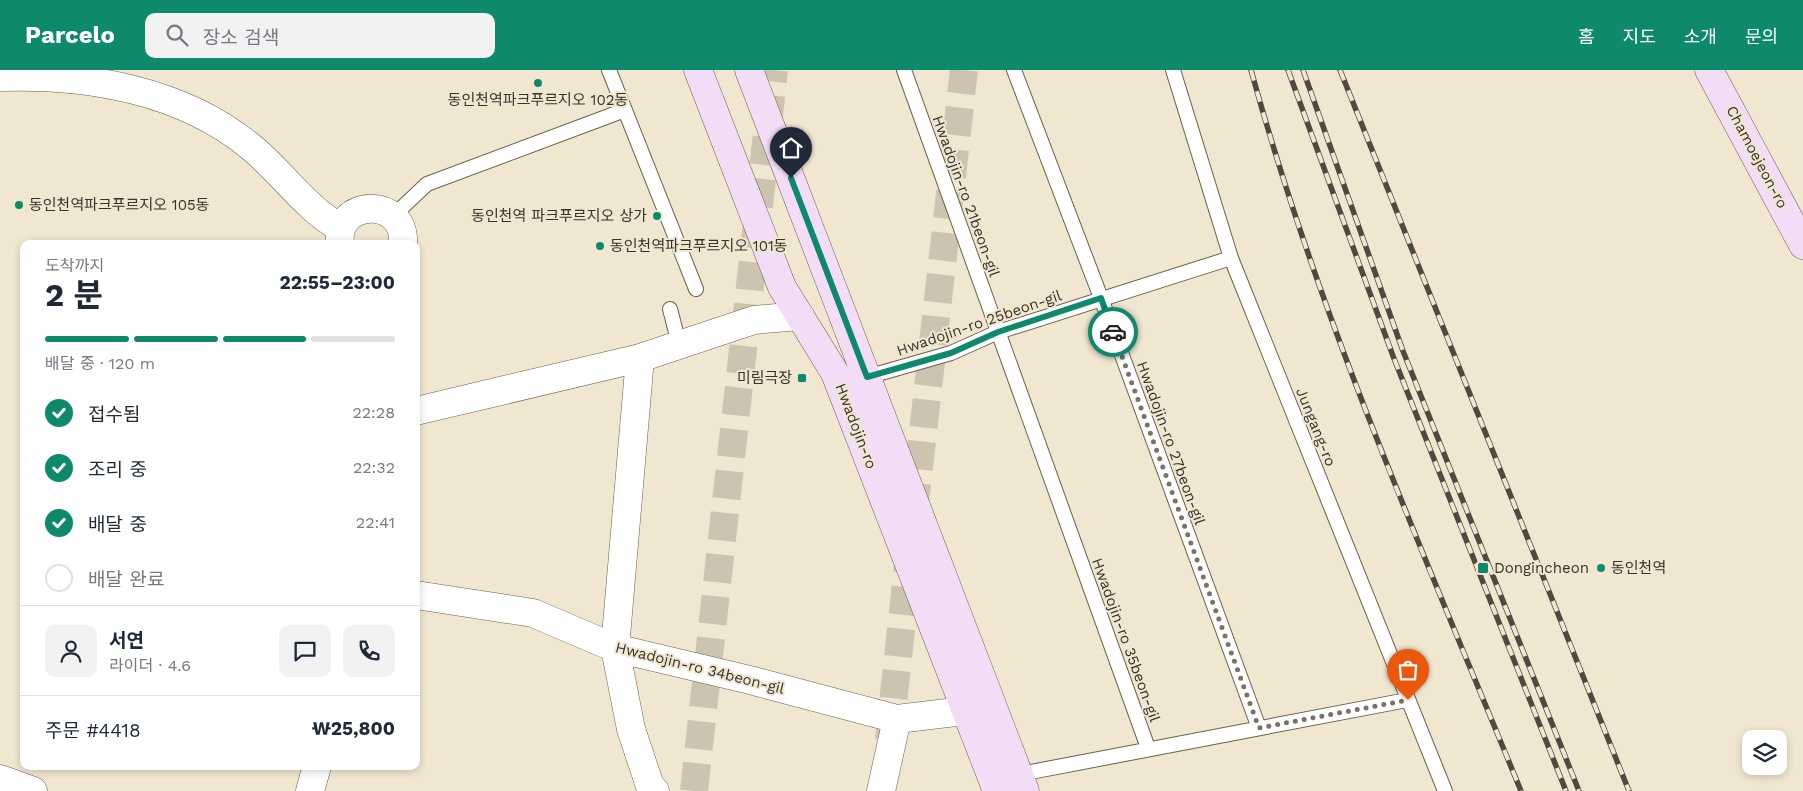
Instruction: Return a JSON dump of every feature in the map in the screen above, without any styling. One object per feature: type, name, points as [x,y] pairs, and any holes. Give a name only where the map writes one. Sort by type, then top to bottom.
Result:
[{"type":"street","name":"Hwadojin-ro","points":[[698,70],[782,287],[835,373],[995,785]]},
{"type":"street","name":"Hwadojin-ro","points":[[749,70],[1022,783]]},
{"type":"street","name":"Chamoejeon-ro","points":[[1709,70],[1803,245]]},
{"type":"street","points":[[0,77],[30,73],[132,88],[198,111],[250,146],[285,178],[341,236],[354,213],[363,209],[384,210],[393,216],[402,230],[403,240]]},
{"type":"street","points":[[420,410],[640,358],[754,320],[800,316]]},
{"type":"street","points":[[640,358],[615,648],[632,729],[650,786],[655,791]]},
{"type":"street","name":"Hwadojin-ro 34beon-gil","points":[[420,597],[533,613],[615,648],[750,680],[897,719],[993,707]]},
{"type":"street","points":[[882,791],[897,719]]},
{"type":"street","points":[[310,791],[316,770]]},
{"type":"street","points":[[0,779],[32,791]]},
{"type":"lane","points":[[609,70],[696,289]]},
{"type":"lane","name":"Hwadojin-ro 21beon-gil","points":[[904,70],[1074,543]]},
{"type":"lane","points":[[1014,70],[1101,298]]},
{"type":"lane","name":"Jungang-ro","points":[[1173,70],[1231,258],[1445,791]]},
{"type":"lane","points":[[393,216],[427,184],[625,110]]},
{"type":"lane","name":"Hwadojin-ro 25beon-gil","points":[[867,377],[951,353],[998,332],[1231,258]]},
{"type":"lane","name":"Hwadojin-ro 27beon-gil","points":[[1101,298],[1259,728]]},
{"type":"lane","points":[[670,310],[679,344]]},
{"type":"lane","name":"Hwadojin-ro 35beon-gil","points":[[1074,543],[1148,748]]},
{"type":"lane","points":[[995,785],[1022,783],[1148,748],[1408,700]]},
{"type":"tunnel","points":[[694,791],[774,70]]},
{"type":"tunnel","points":[[914,511],[964,70]]},
{"type":"tunnel","points":[[889,740],[909,556]]},
{"type":"railway","points":[[1251,70],[1308,254],[1341,345],[1375,435],[1521,791]]},
{"type":"railway","points":[[1288,70],[1393,356],[1566,791]]},
{"type":"railway","points":[[1303,70],[1403,351],[1579,791]]},
{"type":"railway","points":[[1340,70],[1629,791]]},
{"type":"way so far","points":[[1113,332],[1259,728],[1408,700]]},
{"type":"place","name":"동인천역파크푸르지오 102동","points":[[538,83]]},
{"type":"place","name":"동인천역파크푸르지오 105동","points":[[19,205]]},
{"type":"place","name":"동인천역 파크푸르지오 상가","points":[[657,216]]},
{"type":"place","name":"동인천역파크푸르지오 101동","points":[[600,246]]},
{"type":"place","name":"미림극장","points":[[802,378]]},
{"type":"place","name":"Dongincheon","points":[[1483,568]]},
{"type":"place","name":"동인천역","points":[[1601,568]]},
{"type":"route","points":[[791,178],[867,377],[951,353],[998,332],[1101,298],[1113,332]]}]
